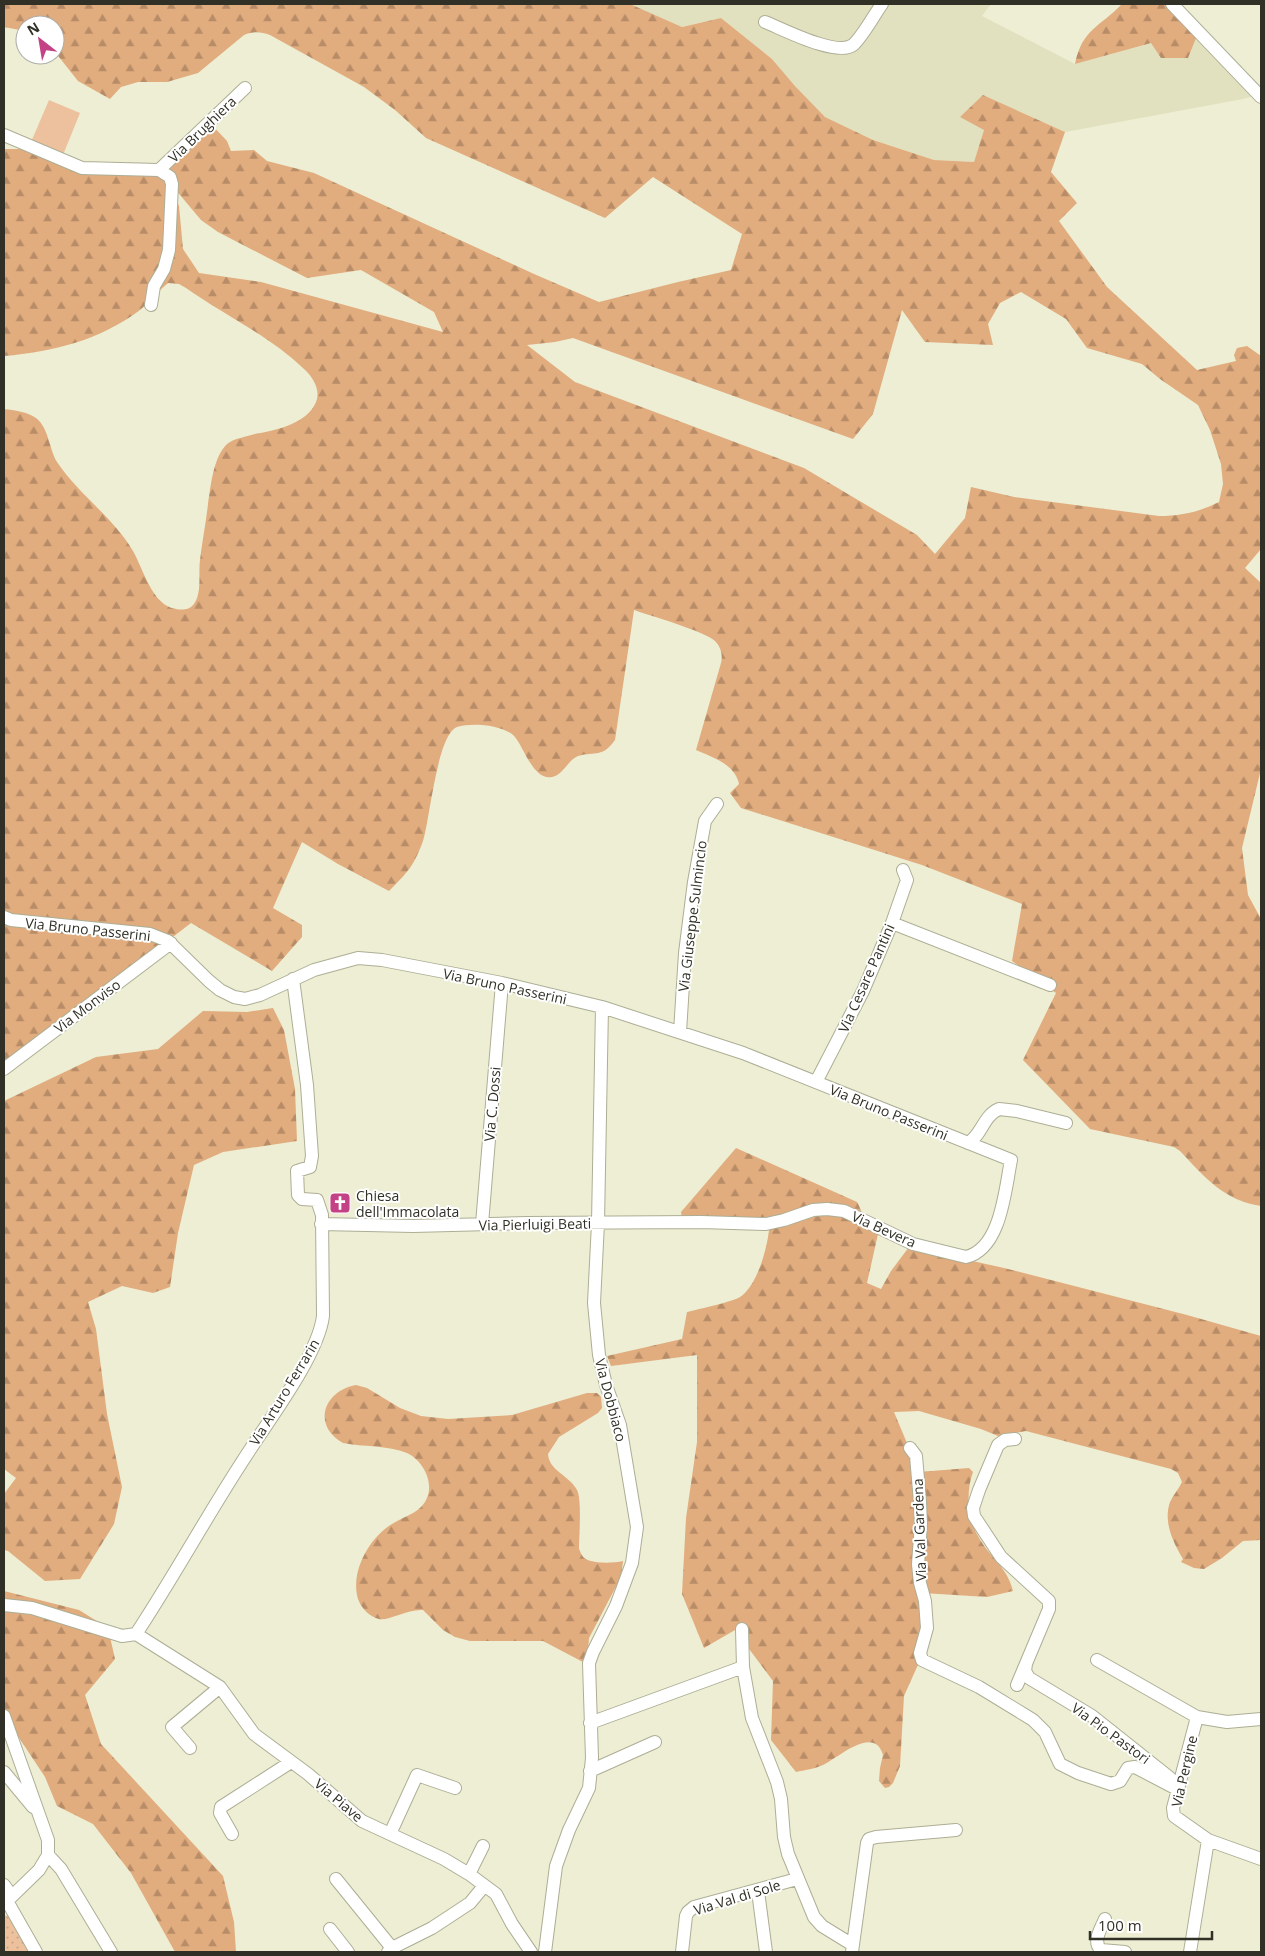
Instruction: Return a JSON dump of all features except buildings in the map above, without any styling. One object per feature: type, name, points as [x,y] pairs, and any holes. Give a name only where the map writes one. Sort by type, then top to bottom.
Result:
[{"type":"street","points":[[765,22],[828,47],[840,49],[851,46],[857,40],[882,4]]},
{"type":"street","points":[[1172,4],[1261,96]]},
{"type":"street","name":"Via Brughiera","points":[[160,170],[245,88]]},
{"type":"street","name":"Via Brughiera","points":[[4,135],[82,168],[160,170],[170,177],[172,184],[169,250],[164,270],[154,286],[151,306]]},
{"type":"street","name":"Via Giuseppe Sulmincio","points":[[680,1032],[685,953],[694,882],[706,821],[717,804]]},
{"type":"street","name":"Via Cesare Pantini","points":[[816,1082],[864,991],[892,923],[907,880],[903,870]]},
{"type":"street","name":"Via Bruno Passerini","points":[[4,916],[10,920],[150,934],[171,943],[220,990],[234,997],[245,999],[260,995],[293,979],[332,964],[358,958],[382,960],[502,983],[602,1007],[743,1053],[1010,1160]]},
{"type":"street","points":[[892,923],[1050,985]]},
{"type":"street","name":"Via Monviso","points":[[4,1069],[171,943]]},
{"type":"street","name":"Via Arturo Ferrarin","points":[[136,1634],[284,1396],[321,1330],[323,1316],[322,1215],[317,1200],[302,1198],[298,1195],[297,1171],[310,1167],[312,1156],[307,1085],[293,979]]},
{"type":"street","name":"Via C. Dossi","points":[[482,1224],[502,983]]},
{"type":"street","name":"Via Dobbiaco","points":[[545,1952],[556,1866],[569,1830],[589,1788],[589,1663],[616,1606],[632,1563],[637,1526],[620,1425],[606,1385],[599,1355],[594,1303],[598,1223],[602,1007]]},
{"type":"street","points":[[968,1143],[976,1138],[988,1116],[999,1108],[1066,1123]]},
{"type":"street","name":"Via Bevera","points":[[598,1223],[701,1222],[766,1224],[813,1210],[827,1209],[844,1211],[913,1244],[966,1258],[974,1256],[983,1249],[993,1236],[1004,1200],[1010,1160]]},
{"type":"street","name":"Via Pierluigi Beati","points":[[321,1224],[413,1226],[598,1223]]},
{"type":"street","points":[[1015,1439],[1005,1440],[998,1445],[974,1508],[974,1516],[1001,1557],[1049,1601],[1049,1609],[1017,1685]]},
{"type":"street","name":"Via Val Gardena","points":[[910,1448],[916,1456],[920,1502],[921,1524],[918,1564],[920,1583],[925,1601],[927,1628],[920,1653],[922,1660],[979,1687],[1033,1720],[1045,1732],[1060,1764],[1078,1773],[1111,1784],[1120,1781],[1128,1768],[1135,1767],[1178,1786]]},
{"type":"street","points":[[4,1605],[32,1608],[122,1636],[136,1634]]},
{"type":"street","points":[[742,1629],[743,1666],[752,1718],[777,1782],[781,1799],[784,1837],[797,1879],[814,1917],[822,1926],[853,1948],[869,1839],[956,1830]]},
{"type":"street","name":"Via Piave","points":[[136,1634],[220,1686],[254,1734],[308,1774],[362,1821],[444,1859],[469,1874],[496,1894],[512,1924],[531,1952]]},
{"type":"street","name":"Via Pergine","points":[[1097,1660],[1197,1717],[1172,1808],[1174,1816],[1208,1840]]},
{"type":"street","name":"Via Pio Pastori","points":[[1026,1664],[1025,1671],[1029,1678],[1092,1716],[1178,1786]]},
{"type":"street","points":[[590,1723],[743,1666]]},
{"type":"street","points":[[190,1748],[172,1727],[220,1686]]},
{"type":"street","points":[[4,1716],[48,1840],[48,1855],[39,1870],[8,1901]]},
{"type":"street","points":[[1197,1717],[1227,1722],[1261,1719]]},
{"type":"street","points":[[590,1771],[655,1742]]},
{"type":"street","points":[[232,1834],[220,1813],[221,1807],[291,1762]]},
{"type":"street","points":[[4,1772],[42,1819]]},
{"type":"street","points":[[390,1834],[416,1775],[455,1788]]},
{"type":"street","points":[[1190,1952],[1208,1840],[1261,1859]]},
{"type":"street","points":[[469,1874],[483,1846]]},
{"type":"street","points":[[48,1855],[61,1869],[111,1952]]},
{"type":"street","points":[[336,1879],[398,1949],[470,1903],[484,1886]]},
{"type":"street","name":"Via Val di Sole","points":[[682,1952],[688,1912],[694,1907],[797,1879]]},
{"type":"street","points":[[4,1885],[8,1901],[36,1952]]},
{"type":"street","points":[[758,1891],[766,1952]]},
{"type":"street","points":[[1105,1919],[1096,1941],[1097,1946],[1101,1950],[1125,1952]]},
{"type":"street","points":[[330,1929],[348,1952]]},
{"type":"shaded area","points":[[630,4],[991,4],[982,16],[1075,64],[1151,43],[1198,33],[1257,95],[1065,132],[983,95],[984,130],[974,162],[934,160],[873,140],[825,117],[772,59],[721,18],[682,27]]},
{"type":"shaded area","points":[[49,100],[80,113],[63,155],[31,142]]},
{"type":"shaded area","points":[[10,1915],[30,1952],[4,1952],[4,1916]]},
{"type":"green space","points":[[4,4],[630,4],[682,27],[721,18],[772,59],[825,117],[873,140],[934,160],[974,162],[984,130],[960,117],[983,95],[1065,132],[1051,172],[1077,203],[1059,221],[1107,287],[1197,370],[1236,361],[1234,355],[1237,348],[1247,346],[1261,356],[1261,549],[1245,568],[1261,583],[1261,769],[1242,848],[1248,895],[1261,919],[1261,1206],[1237,1199],[1226,1193],[1207,1179],[1174,1147],[1090,1129],[1023,1060],[1056,993],[1012,961],[1022,904],[922,865],[741,808],[730,793],[739,784],[733,771],[722,762],[696,750],[721,663],[722,654],[719,646],[715,641],[700,633],[634,610],[615,740],[602,752],[578,756],[556,776],[546,777],[540,774],[530,763],[515,737],[510,733],[488,726],[471,725],[457,727],[450,733],[439,761],[426,830],[420,850],[409,869],[389,891],[338,864],[302,842],[273,908],[302,925],[302,937],[272,971],[191,923],[4,1067],[4,409],[29,414],[40,422],[44,427],[57,462],[75,485],[116,527],[125,539],[154,594],[168,606],[183,610],[188,609],[195,603],[199,592],[201,553],[212,480],[222,450],[227,444],[237,439],[281,428],[298,421],[312,410],[318,393],[315,384],[304,369],[277,346],[179,284],[168,283],[140,310],[92,337],[58,348],[4,356],[4,149],[20,149],[86,175],[141,167],[155,170],[171,188],[179,206],[183,249],[199,273],[261,282],[443,332],[434,312],[361,270],[307,278],[218,232],[201,220],[175,189],[165,169],[210,123],[227,141],[231,151],[254,150],[267,161],[314,173],[599,302],[731,270],[742,234],[653,177],[605,218],[426,138],[395,110],[364,87],[267,34],[254,32],[244,35],[198,73],[167,82],[138,82],[121,87],[110,99],[78,81],[65,65],[65,15],[15,15],[15,29],[4,27]],"holes":[[[1021,292],[1066,319],[1087,348],[1142,364],[1198,405],[1210,430],[1221,464],[1223,484],[1219,502],[1190,513],[1159,516],[1014,497],[971,487],[965,518],[935,554],[917,535],[804,468],[575,382],[527,345],[573,338],[853,439],[873,414],[902,310],[925,342],[993,345],[988,324],[1000,303]]]},
{"type":"green space","points":[[1122,4],[1171,4],[1198,33],[1188,58],[1161,58],[1151,43],[1075,64],[1078,52],[1087,36]]},
{"type":"green space","points":[[273,1008],[284,1030],[295,1089],[297,1141],[223,1152],[194,1165],[178,1233],[170,1287],[153,1293],[122,1286],[88,1302],[96,1329],[107,1414],[122,1487],[114,1524],[80,1579],[45,1581],[8,1551],[4,1550],[4,1494],[16,1478],[4,1469],[4,1101],[96,1057],[158,1049],[203,1011],[247,1012]]},
{"type":"green space","points":[[736,1148],[857,1202],[866,1222],[878,1234],[867,1283],[881,1289],[891,1271],[909,1247],[1004,1268],[1261,1336],[1261,1540],[1243,1541],[1222,1558],[1204,1569],[1194,1568],[1181,1562],[1183,1559],[1170,1532],[1168,1509],[1171,1499],[1182,1482],[1178,1473],[1171,1469],[1026,1431],[998,1436],[981,1429],[919,1411],[894,1412],[919,1472],[969,1468],[973,1472],[969,1487],[969,1504],[974,1529],[982,1543],[1007,1575],[1013,1591],[987,1597],[923,1593],[921,1658],[904,1696],[900,1766],[893,1783],[885,1788],[879,1781],[883,1755],[878,1746],[872,1743],[855,1746],[820,1766],[796,1772],[771,1740],[773,1681],[735,1630],[704,1648],[682,1594],[686,1518],[697,1442],[697,1355],[611,1366],[607,1356],[682,1339],[687,1312],[736,1299],[746,1292],[751,1285],[763,1257],[769,1230],[687,1223],[682,1219],[681,1212]]},
{"type":"green space","points":[[356,1385],[367,1388],[400,1408],[421,1416],[448,1419],[512,1415],[587,1393],[597,1393],[601,1397],[602,1408],[598,1413],[559,1437],[548,1454],[552,1465],[569,1480],[579,1495],[579,1549],[583,1556],[590,1561],[609,1563],[623,1561],[621,1577],[589,1638],[587,1663],[543,1641],[470,1641],[455,1637],[443,1630],[423,1610],[379,1619],[364,1609],[359,1602],[356,1589],[359,1567],[363,1557],[384,1530],[421,1507],[429,1493],[429,1485],[420,1463],[407,1453],[400,1450],[343,1443],[333,1436],[327,1428],[325,1419],[329,1402],[336,1394]]},
{"type":"green space","points":[[4,1591],[79,1610],[108,1628],[115,1659],[85,1695],[101,1744],[223,1876],[234,1922],[236,1952],[175,1952],[131,1873],[93,1824],[57,1806],[45,1777],[4,1715]]},
{"type":"place","name":"Chiesa dell'Immacolata","points":[[340,1203]]}]
